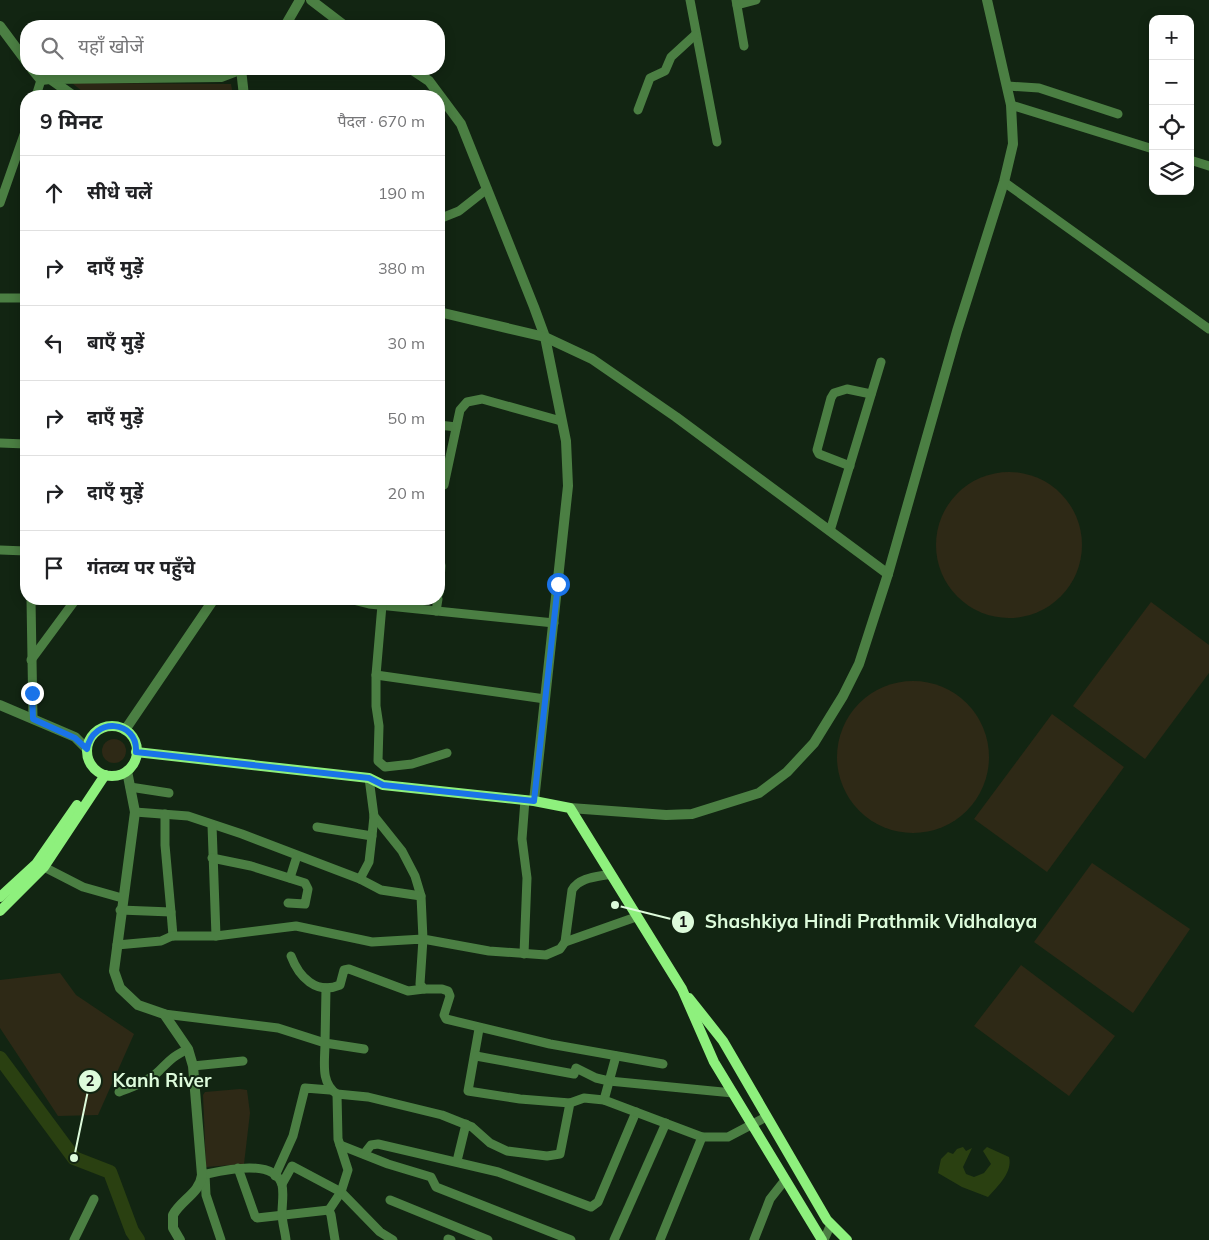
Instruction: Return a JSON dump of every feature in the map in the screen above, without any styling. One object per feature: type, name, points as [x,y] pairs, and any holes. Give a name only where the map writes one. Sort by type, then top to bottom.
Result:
[{"type":"main road","points":[[114,726],[125,730],[133,738],[136,752],[133,764],[127,771],[116,775],[102,773],[91,765],[87,749],[90,738],[98,730],[114,726]]},
{"type":"main road","points":[[136,752],[369,778],[383,785],[529,801],[570,808],[682,990],[723,1041],[805,1185],[831,1224],[847,1240]]},
{"type":"main road","points":[[0,911],[44,867],[102,773]]},
{"type":"main road","points":[[0,897],[36,864],[102,773]]},
{"type":"main road","points":[[682,990],[714,1062],[821,1238]]},
{"type":"street","points":[[288,20],[300,0]]},
{"type":"street","points":[[311,0],[337,20]]},
{"type":"street","points":[[690,0],[695,35],[717,142]]},
{"type":"street","points":[[744,46],[736,2],[756,0]]},
{"type":"street","points":[[570,808],[666,815],[692,814],[759,793],[787,772],[814,743],[843,696],[859,664],[888,574],[1014,144],[1008,86],[987,0]]},
{"type":"street","points":[[0,26],[20,52]]},
{"type":"street","points":[[638,110],[650,78],[665,71],[671,57],[695,35]]},
{"type":"street","points":[[40,75],[64,90]]},
{"type":"street","points":[[45,79],[221,77],[226,75]]},
{"type":"street","points":[[242,75],[243,90]]},
{"type":"street","points":[[421,75],[430,80],[437,90]]},
{"type":"street","points":[[39,90],[45,79]]},
{"type":"street","points":[[1008,86],[1039,88],[1118,114]]},
{"type":"street","points":[[445,101],[461,124],[545,337],[568,464],[568,486],[545,699],[522,839],[527,878],[524,954]]},
{"type":"street","points":[[1011,105],[1149,148]]},
{"type":"street","points":[[0,203],[20,146]]},
{"type":"street","points":[[1194,161],[1209,166]]},
{"type":"street","points":[[1004,182],[1209,328]]},
{"type":"street","points":[[445,216],[458,211],[487,189]]},
{"type":"street","points":[[0,298],[20,298]]},
{"type":"street","points":[[445,313],[545,337],[592,359],[676,417],[888,574]]},
{"type":"street","points":[[830,531],[881,362]]},
{"type":"street","points":[[850,466],[819,454],[817,450],[831,398],[834,393],[848,389],[871,394]]},
{"type":"street","points":[[445,480],[456,427],[463,404],[482,399],[561,421]]},
{"type":"street","points":[[445,426],[456,427]]},
{"type":"street","points":[[0,444],[20,444]]},
{"type":"street","points":[[0,550],[20,551]]},
{"type":"street","points":[[31,605],[33,719]]},
{"type":"street","points":[[31,660],[72,605]]},
{"type":"street","points":[[125,730],[210,605]]},
{"type":"street","points":[[447,753],[412,764],[385,767],[381,765],[377,756],[379,726],[376,706],[376,675],[382,605],[554,623]]},
{"type":"street","points":[[436,611],[437,605]]},
{"type":"street","points":[[376,675],[545,699]]},
{"type":"street","points":[[0,705],[75,738],[87,749]]},
{"type":"street","points":[[127,771],[135,812],[120,910],[114,971],[120,988],[138,1004],[164,1014],[278,1028],[324,1043],[364,1049]]},
{"type":"street","points":[[360,879],[368,862],[374,816],[369,778]]},
{"type":"street","points":[[130,787],[169,793]]},
{"type":"street","points":[[135,812],[188,816],[242,834],[360,879],[381,890],[421,896]]},
{"type":"street","points":[[165,814],[165,845],[173,936]]},
{"type":"street","points":[[374,816],[392,837],[409,862],[421,896],[423,939],[419,980],[424,988]]},
{"type":"street","points":[[212,825],[216,936]]},
{"type":"street","points":[[317,827],[372,836]]},
{"type":"street","points":[[290,878],[297,856]]},
{"type":"street","points":[[212,858],[251,866],[305,884],[308,889],[305,904],[288,903]]},
{"type":"street","points":[[44,867],[83,886],[122,898]]},
{"type":"street","points":[[117,945],[160,941],[173,936],[216,936],[296,926],[372,942],[423,939],[524,954],[546,955],[560,949],[565,942],[572,890],[576,884],[588,879],[611,874]]},
{"type":"street","points":[[120,910],[171,912]]},
{"type":"street","points":[[565,942],[636,917]]},
{"type":"street","points":[[291,956],[297,970],[309,983],[326,988],[340,985],[344,970],[349,969],[408,991],[437,988],[448,991],[450,996],[445,1018],[479,1029],[663,1064]]},
{"type":"street","points":[[238,1168],[255,1216],[262,1218],[328,1210],[341,1192],[348,1170],[340,1145],[333,1092],[325,1080],[326,988]]},
{"type":"street","points":[[164,1014],[188,1049],[193,1066],[206,1194],[221,1240]]},
{"type":"street","points":[[479,1029],[476,1056],[468,1091],[537,1101],[570,1103],[584,1098],[604,1100],[702,1137],[728,1137],[766,1117]]},
{"type":"street","points":[[119,1092],[146,1080],[172,1057],[188,1049]]},
{"type":"street","points":[[476,1056],[574,1074],[576,1068],[596,1078],[609,1081],[733,1093]]},
{"type":"street","points":[[604,1100],[616,1056]]},
{"type":"street","points":[[193,1066],[243,1061]]},
{"type":"street","points":[[275,1176],[293,1136],[305,1088],[368,1097],[442,1114],[472,1127],[490,1143],[507,1151],[556,1155],[560,1154],[570,1103]]},
{"type":"street","points":[[364,1154],[371,1145],[378,1144],[457,1161],[498,1172],[591,1207],[598,1202],[636,1112]]},
{"type":"street","points":[[614,1240],[666,1123]]},
{"type":"street","points":[[457,1161],[466,1124]]},
{"type":"street","points":[[660,1240],[702,1137]]},
{"type":"street","points":[[340,1145],[388,1164],[431,1177],[436,1187],[572,1240]]},
{"type":"street","points":[[286,1240],[282,1216],[282,1184],[292,1166],[341,1192],[380,1232],[393,1240]]},
{"type":"street","points":[[203,1174],[238,1168],[257,1168],[275,1176],[282,1184]]},
{"type":"street","points":[[180,1240],[173,1228],[173,1215],[194,1192],[203,1174]]},
{"type":"street","points":[[754,1240],[770,1199],[785,1180]]},
{"type":"street","points":[[74,1240],[94,1199]]},
{"type":"street","points":[[390,1200],[488,1240]]},
{"type":"street","points":[[328,1210],[332,1215],[335,1240]]},
{"type":"street","points":[[821,1238],[831,1224]]},
{"type":"shaded area","points":[[72,83],[231,84],[232,90],[81,90]]},
{"type":"shaded area","points":[[1009,472],[1037,478],[1061,493],[1076,517],[1082,545],[1076,573],[1061,597],[1037,612],[1009,618],[981,612],[957,597],[942,573],[936,545],[942,517],[957,493],[981,478]]},
{"type":"shaded area","points":[[1151,602],[1209,645],[1209,673],[1145,759],[1073,706]]},
{"type":"shaded area","points":[[913,681],[942,687],[967,703],[983,728],[989,757],[983,786],[967,811],[942,827],[913,833],[884,827],[859,811],[843,786],[837,757],[843,728],[859,703],[884,687]]},
{"type":"shaded area","points":[[1052,714],[1124,767],[1047,872],[974,819]]},
{"type":"shaded area","points":[[109,739],[119,739],[126,746],[126,756],[119,763],[109,763],[102,756],[102,746]]},
{"type":"shaded area","points":[[1092,863],[1190,929],[1133,1013],[1034,942]]},
{"type":"shaded area","points":[[1021,965],[1115,1036],[1069,1096],[974,1026]]},
{"type":"shaded area","points":[[60,973],[76,995],[134,1034],[98,1115],[58,1116],[0,1028],[0,980]]},
{"type":"shaded area","points":[[247,1090],[250,1113],[244,1164],[206,1167],[203,1095],[205,1092]]},
{"type":"shaded area","points":[[963,1147],[966,1151],[972,1148],[963,1167],[966,1174],[974,1177],[984,1173],[991,1164],[983,1151],[987,1147],[1009,1157],[1010,1163],[1007,1173],[988,1197],[962,1187],[938,1173],[941,1159],[948,1152],[953,1154],[957,1149]]},
{"type":"waterway","points":[[0,1058],[74,1158],[110,1172],[132,1231],[138,1240]]},
{"type":"place","name":"Shashkiya Hindi Prathmik Vidhalaya","points":[[615,905]]},
{"type":"place","name":"Kanh River","points":[[74,1158]]},
{"type":"route","points":[[32,693],[33,719],[75,738],[87,749],[90,738],[98,730],[114,726],[130,733],[136,743],[136,752],[369,778],[383,785],[534,801],[558,584]]}]
